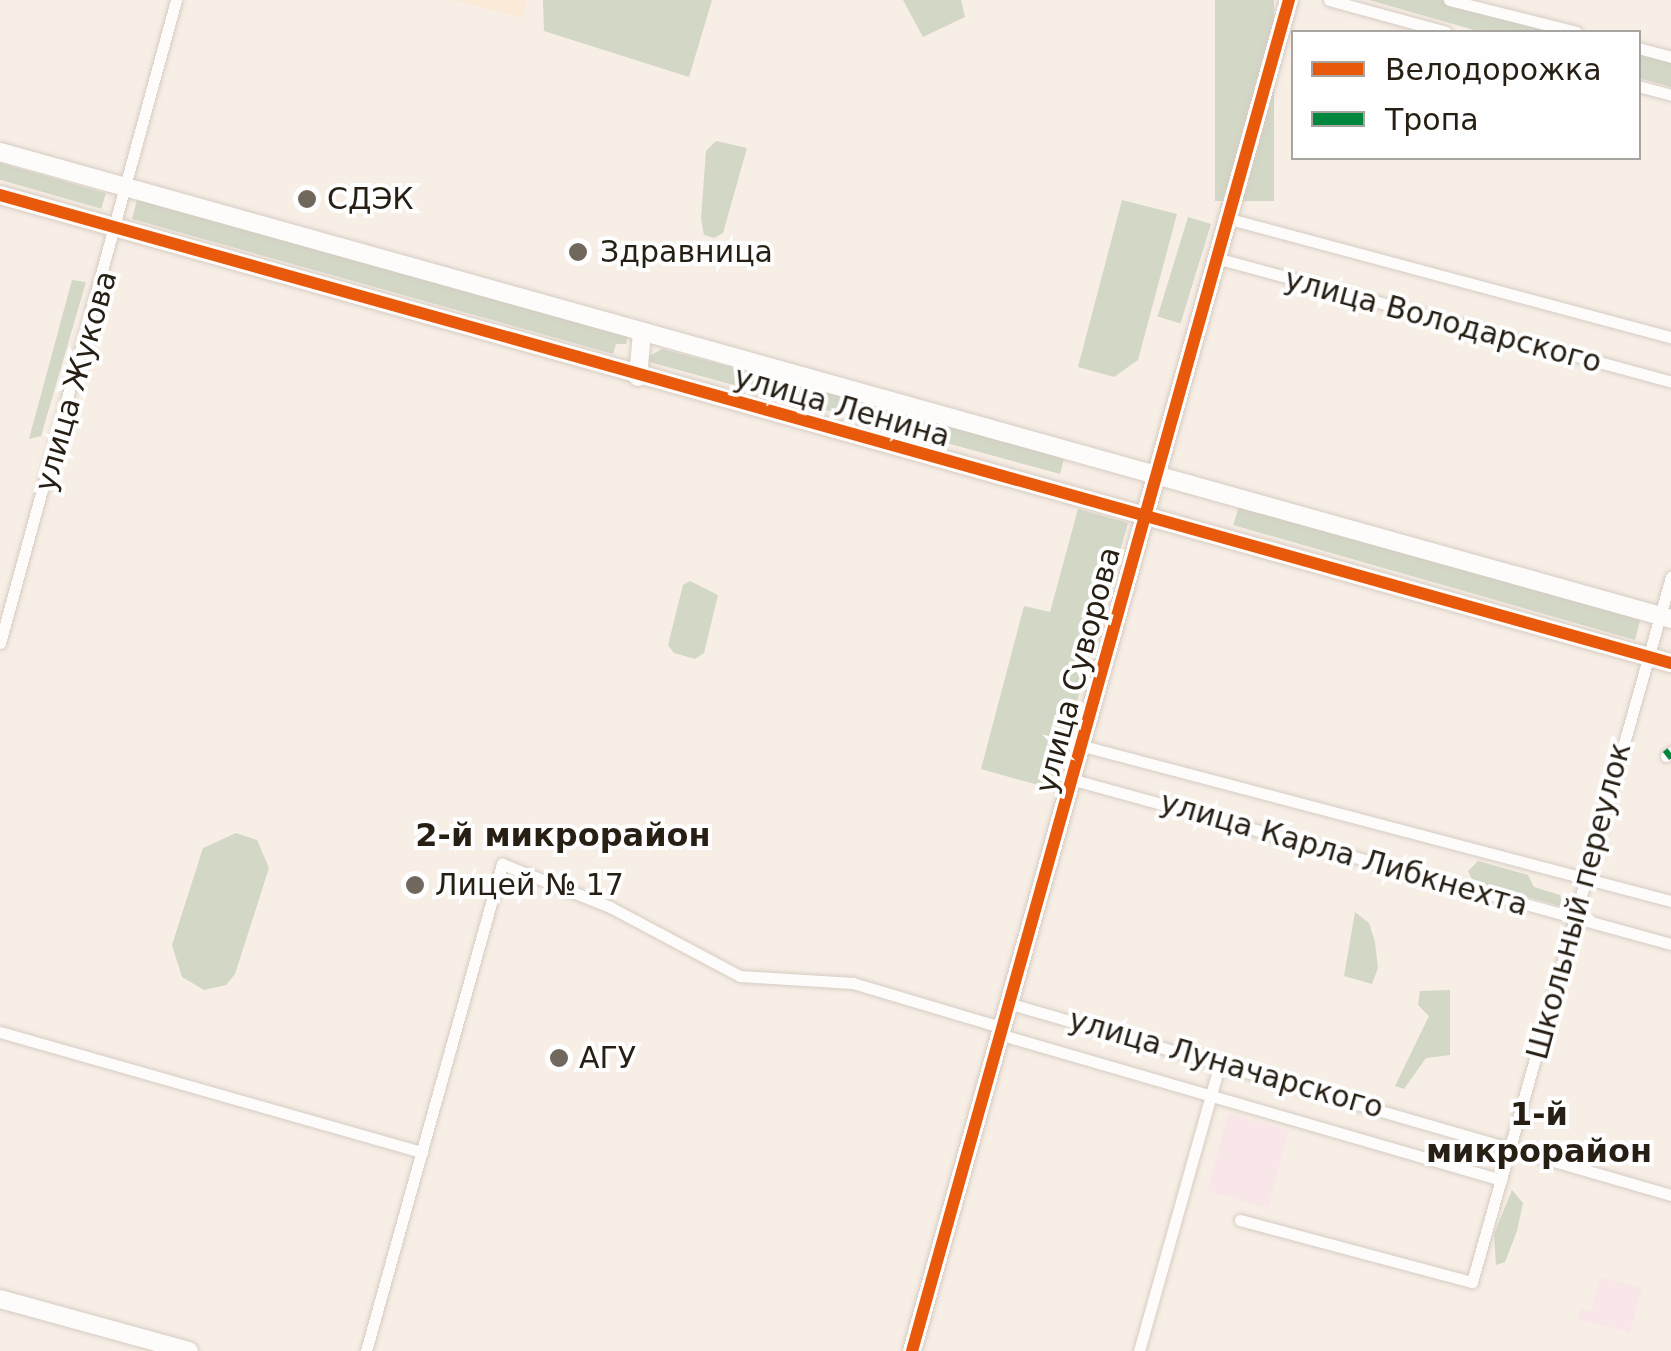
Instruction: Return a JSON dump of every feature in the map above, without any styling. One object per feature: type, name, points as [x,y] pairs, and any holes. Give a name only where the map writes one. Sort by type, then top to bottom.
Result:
[{"type":"street","name":"улица Жукова","points":[[0,644],[129,188],[176,0]]},
{"type":"street","name":"улица Суворова","points":[[912,1351],[1289,0]]},
{"type":"street","points":[[1329,0],[1439,30]]},
{"type":"street","points":[[1448,0],[1568,30]]},
{"type":"street","points":[[1641,49],[1671,56]]},
{"type":"street","points":[[1641,87],[1671,95]]},
{"type":"street","name":"улица Ленина","points":[[0,152],[1665,617]]},
{"type":"street","name":"улица Ленина","points":[[0,195],[1145,519],[1671,663]]},
{"type":"street","name":"улица Володарского","points":[[1226,218],[1671,337]]},
{"type":"street","name":"улица Володарского","points":[[1216,258],[1671,382]]},
{"type":"street","points":[[638,377],[642,332]]},
{"type":"street","name":"Школьный переулок","points":[[1240,1220],[1472,1282],[1648,656],[1665,617],[1671,576]]},
{"type":"street","name":"улица Карла Либкнехта","points":[[1083,746],[1671,901]]},
{"type":"street","name":"улица Карла Либкнехта","points":[[1074,780],[1671,944]]},
{"type":"street","name":"улица Луначарского","points":[[422,1152],[502,864],[610,907],[740,976],[853,983],[1501,1180]]},
{"type":"street","name":"улица Луначарского","points":[[1011,1004],[1220,1060],[1671,1195]]},
{"type":"street","points":[[0,1032],[422,1152],[366,1351]]},
{"type":"street","points":[[1139,1351],[1220,1060]]},
{"type":"street","points":[[0,1300],[189,1351]]},
{"type":"shaded area","points":[[453,0],[527,0],[522,18]]},
{"type":"shaded area","points":[[1228,1114],[1289,1130],[1268,1208],[1207,1191]]},
{"type":"shaded area","points":[[1600,1277],[1642,1288],[1630,1333],[1578,1319],[1580,1309],[1591,1312]]},
{"type":"green space","points":[[543,0],[712,0],[689,77],[544,31]]},
{"type":"green space","points":[[903,0],[961,0],[965,17],[923,37]]},
{"type":"green space","points":[[1215,0],[1274,0],[1274,201],[1215,201]]},
{"type":"green space","points":[[1369,0],[1441,0],[1554,30],[1474,30]]},
{"type":"green space","points":[[1641,55],[1671,63],[1671,87],[1641,79]]},
{"type":"green space","points":[[716,141],[747,148],[723,233],[714,238],[704,235],[701,219],[706,151]]},
{"type":"green space","points":[[0,163],[106,193],[101,209],[0,180]]},
{"type":"green space","points":[[137,200],[628,335],[626,344],[616,344],[613,354],[132,219]]},
{"type":"green space","points":[[1122,200],[1177,214],[1138,360],[1114,377],[1078,367]]},
{"type":"green space","points":[[1188,217],[1211,224],[1181,323],[1158,316]]},
{"type":"green space","points":[[72,280],[86,282],[41,436],[29,439]]},
{"type":"green space","points":[[662,349],[1065,455],[1060,474],[642,360]]},
{"type":"green space","points":[[1239,507],[1641,617],[1635,640],[1233,525]]},
{"type":"green space","points":[[1078,509],[1128,523],[1052,789],[981,769],[1024,606],[1050,612]]},
{"type":"green space","points":[[690,581],[718,595],[704,653],[695,659],[674,653],[668,645],[683,585]]},
{"type":"green space","points":[[236,833],[257,840],[269,868],[235,974],[226,985],[204,990],[182,977],[172,945],[203,848]]},
{"type":"green space","points":[[1478,861],[1528,875],[1534,887],[1560,895],[1563,907],[1473,881],[1468,871]]},
{"type":"green space","points":[[1355,912],[1369,923],[1375,942],[1378,968],[1372,984],[1344,976]]},
{"type":"green space","points":[[1450,990],[1450,1055],[1426,1058],[1404,1089],[1395,1086],[1429,1016],[1418,1005],[1420,991]]},
{"type":"green space","points":[[1512,1190],[1523,1203],[1505,1262],[1496,1265],[1494,1234]]},
{"type":"marked path","points":[[1666,756],[1671,752]]},
{"type":"cycle path","points":[[912,1351],[1289,0]]},
{"type":"cycle path","points":[[0,195],[1671,663]]},
{"type":"place","name":"СДЭК","points":[[307,199]]},
{"type":"place","name":"Здравница","points":[[578,252]]},
{"type":"place","name":"Лицей № 17","points":[[415,885]]},
{"type":"place","name":"АГУ","points":[[559,1058]]},
{"type":"district","name":"2-й микрорайон","points":[[563,835]]},
{"type":"district","name":"1-й микрорайон","points":[[1539,1134]]}]
